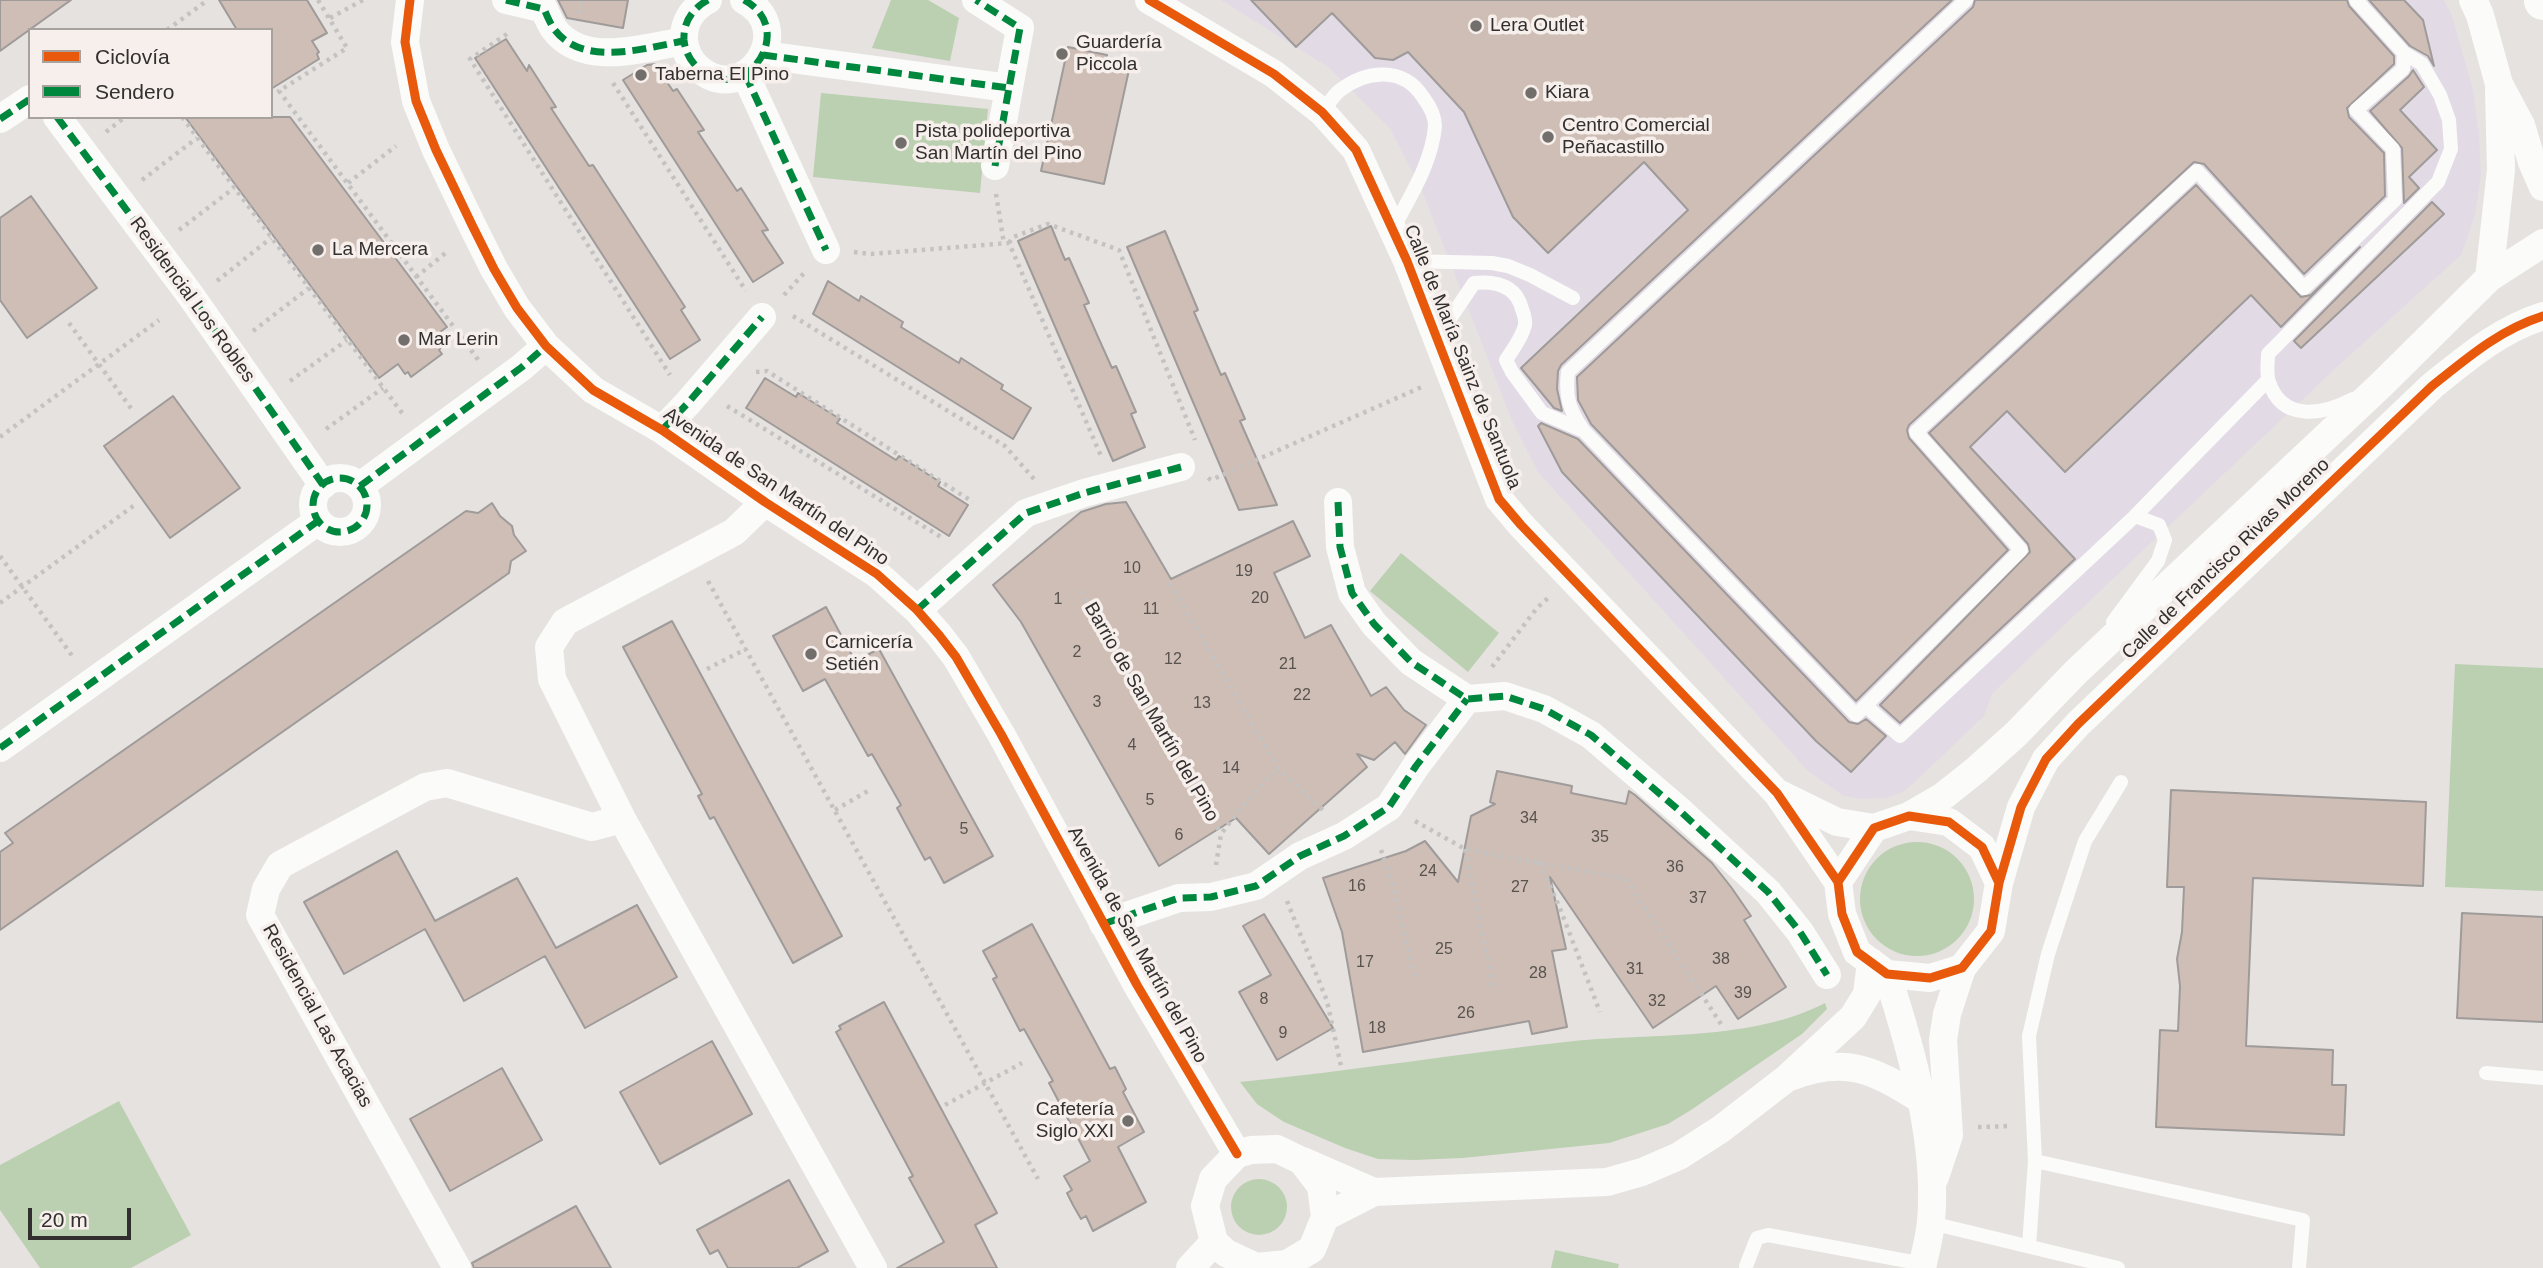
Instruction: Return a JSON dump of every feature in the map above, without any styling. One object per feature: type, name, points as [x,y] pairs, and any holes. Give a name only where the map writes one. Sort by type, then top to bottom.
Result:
[{"type":"street","name":"Avenida de San Martín del Pino","points":[[410,0],[405,42],[416,102],[436,150],[516,308],[546,346],[593,390],[662,430],[765,502],[877,574],[917,610],[956,657],[995,723],[1137,985],[1237,1154]]},
{"type":"street","points":[[506,0],[544,9],[555,31],[575,45],[594,52],[641,49],[684,41]]},
{"type":"street","points":[[708,0],[699,5],[691,15],[685,27],[684,41],[687,54],[695,66],[718,79],[732,79],[754,65],[767,42],[766,27],[761,15],[744,0]]},
{"type":"street","points":[[976,0],[1020,28],[996,178]]},
{"type":"street","name":"Calle de María Sainz de Santuola","points":[[1149,0],[1274,74],[1322,111],[1356,150],[1407,261],[1499,499],[1777,793],[1838,881]]},
{"type":"street","points":[[2473,0],[2480,15],[2499,84],[2521,125],[2543,187]]},
{"type":"street","points":[[754,65],[1009,88]]},
{"type":"street","points":[[754,65],[826,250]]},
{"type":"street","points":[[2489,278],[2501,170],[2499,84]]},
{"type":"street","points":[[0,119],[28,100]]},
{"type":"street","name":"Residencial Los Robles","points":[[58,119],[191,296],[323,485]]},
{"type":"street","name":"Calle de Francisco Rivas Moreno","points":[[1909,816],[1942,797],[2016,734],[2076,672],[2382,384],[2489,278],[2543,243]]},
{"type":"street","points":[[662,430],[773,314]]},
{"type":"street","name":"Calle de Francisco Rivas Moreno","points":[[1999,883],[2021,807],[2046,759],[2078,724],[2432,386],[2489,341],[2521,323],[2543,316]]},
{"type":"street","points":[[360,486],[522,367],[546,346]]},
{"type":"street","points":[[917,610],[1026,513],[1114,485],[1193,467]]},
{"type":"street","points":[[336,478],[345,478],[360,486],[368,502],[364,519],[358,526],[341,532],[324,527],[318,521],[313,503],[323,485],[336,478]]},
{"type":"street","points":[[765,502],[734,532],[565,622],[549,647],[552,678],[622,819],[873,1268]]},
{"type":"street","points":[[1338,502],[1340,547],[1352,593],[1374,624],[1411,662],[1466,699],[1505,696],[1544,709],[1591,735],[1681,812],[1768,892],[1800,932],[1827,975]]},
{"type":"street","points":[[0,748],[318,521]]},
{"type":"street","points":[[1103,923],[1179,898],[1210,897],[1256,886],[1300,856],[1344,836],[1380,813],[1466,699]]},
{"type":"street","name":"Residencial Las Acacias","points":[[457,1268],[260,915],[266,889],[280,865],[425,787],[447,783],[592,827],[622,819]]},
{"type":"street","name":"Calle de María Sainz de Santuola","points":[[1777,793],[1837,822],[1874,828]]},
{"type":"street","points":[[1932,1187],[1949,1135],[1943,1040],[1947,1014],[1962,968],[1991,931],[1999,883],[1982,847],[1949,822],[1909,816],[1874,828],[1838,881],[1842,914],[1857,952],[1879,968],[1930,978],[1962,968]]},
{"type":"street","points":[[1879,968],[1912,1058],[1920,1099],[1932,1187],[1931,1223],[1922,1266]]},
{"type":"street","points":[[1325,1217],[1374,1192],[1607,1182],[1642,1172],[1679,1156],[1721,1129],[1787,1079],[1853,1017],[1879,968]]},
{"type":"street","points":[[1870,1073],[1912,1058],[1943,1040]]},
{"type":"street","points":[[1787,1079],[1807,1071],[1844,1066],[1888,1079],[1920,1099]]},
{"type":"street","points":[[1303,1161],[1321,1186],[1325,1217],[1311,1259],[1256,1268],[1226,1253],[1214,1242],[1205,1206],[1213,1179],[1237,1154],[1251,1150],[1277,1149],[1374,1192]]},
{"type":"street","points":[[1190,1268],[1214,1242]]},
{"type":"lane","points":[[1966,0],[1568,372],[1566,391],[1572,413],[1583,430],[1856,715],[2021,550],[1916,432],[2197,171],[2304,288],[2395,200],[2393,149],[2356,110],[2403,69],[2404,53]]},
{"type":"lane","points":[[2356,0],[2404,53],[2422,64],[2440,95],[2449,120],[2451,149],[2438,183],[2268,354],[2268,380],[2281,403],[2301,412],[2333,410],[2382,384]]},
{"type":"lane","points":[[1322,111],[1339,91],[1373,74],[1393,74],[1408,80],[1430,106],[1435,123],[1429,159],[1392,230]]},
{"type":"lane","points":[[1407,261],[1492,263],[1508,266],[1573,298]]},
{"type":"lane","points":[[1437,338],[1474,283],[1493,281],[1512,291],[1520,303],[1526,322],[1519,340],[1506,360],[1512,372],[1542,413],[1583,430]]},
{"type":"lane","points":[[1866,706],[1900,736],[2135,516],[2268,380]]},
{"type":"lane","points":[[2076,672],[2158,561],[2165,540],[2160,525],[2135,516]]},
{"type":"lane","points":[[2029,1246],[2035,1161],[2029,1036],[2048,954],[2085,841],[2121,782]]},
{"type":"lane","points":[[2486,1073],[2543,1078]]},
{"type":"lane","points":[[2035,1161],[2304,1220],[2299,1268]]},
{"type":"lane","points":[[1931,1223],[2118,1268]]},
{"type":"lane","points":[[1746,1266],[1757,1238],[1768,1235],[1922,1266]]},
{"type":"path","points":[[170,28],[205,2],[204,0]]},
{"type":"path","points":[[318,0],[347,48],[279,91],[481,363]]},
{"type":"path","points":[[330,18],[363,0]]},
{"type":"path","points":[[516,27],[470,59],[673,379]]},
{"type":"path","points":[[594,52],[773,314],[1004,446],[1055,503]]},
{"type":"path","points":[[104,133],[122,119]]},
{"type":"path","points":[[183,119],[405,418]]},
{"type":"path","points":[[140,181],[197,138]]},
{"type":"path","points":[[348,183],[396,146]]},
{"type":"path","points":[[996,178],[1007,244],[1114,485]]},
{"type":"path","points":[[178,231],[234,188]]},
{"type":"path","points":[[826,250],[871,254],[1007,244],[1013,237],[1048,224],[1119,250],[1195,441]]},
{"type":"path","points":[[216,282],[271,238]]},
{"type":"path","points":[[416,277],[448,251]]},
{"type":"path","points":[[253,331],[309,288]]},
{"type":"path","points":[[0,437],[159,320]]},
{"type":"path","points":[[69,323],[133,411]]},
{"type":"path","points":[[290,381],[347,340]]},
{"type":"path","points":[[748,372],[766,371],[973,502]]},
{"type":"path","points":[[1211,480],[1450,374]]},
{"type":"path","points":[[326,429],[383,388]]},
{"type":"path","points":[[727,406],[941,537]]},
{"type":"path","points":[[1193,467],[1211,480]]},
{"type":"path","points":[[1193,467],[1211,480]]},
{"type":"path","points":[[0,603],[136,504]]},
{"type":"path","points":[[0,556],[92,684]]},
{"type":"path","points":[[1466,699],[1537,608],[1572,576]]},
{"type":"path","points":[[706,577],[1038,1179]]},
{"type":"path","points":[[1170,583],[1278,768],[1334,821],[1344,836]]},
{"type":"path","points":[[706,669],[746,649]]},
{"type":"path","points":[[835,810],[868,791]]},
{"type":"path","points":[[1380,813],[1465,849],[1626,879],[1721,1024]]},
{"type":"path","points":[[1380,813],[1393,886],[1415,977]]},
{"type":"path","points":[[1465,849],[1494,992]]},
{"type":"path","points":[[1539,862],[1600,1012]]},
{"type":"path","points":[[1276,874],[1327,1001],[1341,1066]]},
{"type":"path","points":[[945,1104],[1022,1063]]},
{"type":"path","points":[[1979,1127],[1989,1126]]},
{"type":"shaded area","points":[[1221,0],[2444,0],[2452,16],[2473,90],[2481,175],[2475,215],[2461,255],[2339,365],[2003,683],[1992,694],[1984,716],[1918,779],[1903,792],[1885,798],[1862,799],[1844,796],[1808,771],[1538,472],[1513,423],[1421,188],[1389,127],[1328,67]]},
{"type":"green space","points":[[891,0],[928,0],[959,18],[950,61],[872,48]]},
{"type":"green space","name":"Pista polideportiva San Martín del Pino","points":[[821,93],[988,109],[980,193],[813,177]]},
{"type":"green space","points":[[1401,553],[1499,633],[1468,672],[1370,591]]},
{"type":"green space","points":[[2455,664],[2543,668],[2543,891],[2445,887]]},
{"type":"green space","points":[[1917,842],[1939,847],[1957,859],[1969,877],[1974,899],[1969,921],[1957,939],[1939,951],[1917,956],[1895,951],[1877,939],[1865,921],[1860,899],[1865,877],[1877,859],[1895,847]]},
{"type":"green space","points":[[1825,1003],[1827,1009],[1802,1034],[1691,1110],[1668,1124],[1609,1143],[1463,1158],[1378,1159],[1284,1122],[1257,1104],[1240,1082],[1574,1041],[1735,1030],[1797,1015]]},
{"type":"green space","points":[[119,1101],[191,1235],[131,1268],[40,1268],[0,1210],[0,1165]]},
{"type":"green space","points":[[1259,1179],[1270,1181],[1279,1187],[1285,1196],[1285,1218],[1279,1227],[1270,1233],[1259,1235],[1248,1233],[1239,1227],[1233,1218],[1231,1207],[1233,1196],[1239,1187],[1248,1181]]},
{"type":"green space","points":[[1555,1250],[1619,1264],[1618,1268],[1551,1268]]},
{"type":"building","points":[[0,0],[71,0],[32,28],[28,28],[28,31],[0,51]]},
{"type":"building","points":[[219,0],[307,0],[327,33],[312,41],[319,52],[319,59],[273,88],[273,28],[236,28]]},
{"type":"building","points":[[558,0],[628,0],[623,28],[567,18]]},
{"type":"building","points":[[1251,0],[1952,0],[1561,365],[1557,389],[1562,411],[1554,408],[1521,368],[1688,210],[1644,162],[1548,253],[1513,217],[1464,112],[1408,52],[1393,60],[1375,58],[1332,13],[1296,47]]},
{"type":"building","points":[[1975,0],[2347,0],[2349,6],[2394,56],[2394,64],[2347,108],[2349,117],[2384,153],[2385,196],[2304,274],[2204,164],[2194,162],[1909,425],[1909,438],[2008,550],[1856,701],[1591,424],[1578,400],[1577,377],[1973,7]]},
{"type":"building","points":[[2369,0],[2404,0],[2423,20],[2434,66],[2428,56],[2410,46]]},
{"type":"building","points":[[506,39],[527,71],[529,65],[556,107],[551,108],[589,166],[593,165],[685,307],[681,310],[700,340],[670,359],[475,58]]},
{"type":"building","points":[[1068,47],[1107,55],[1105,66],[1129,70],[1104,184],[1041,171]]},
{"type":"building","points":[[655,64],[673,91],[677,89],[704,130],[698,132],[737,191],[741,188],[768,230],[762,231],[783,263],[753,282],[623,80],[647,65]]},
{"type":"building","points":[[2413,70],[2424,87],[2400,110],[2437,150],[2409,177],[2419,188],[2404,203],[2402,148],[2370,111]]},
{"type":"building","points":[[290,117],[447,327],[433,337],[441,347],[439,350],[442,354],[411,377],[408,372],[405,374],[398,364],[379,378],[186,119]]},
{"type":"building","points":[[2196,185],[2301,297],[2311,295],[2360,247],[2281,327],[2251,295],[2065,472],[2007,411],[1970,447],[2075,559],[1900,723],[1880,705],[2030,552],[2028,544],[1929,433]]},
{"type":"building","points":[[31,196],[97,288],[27,338],[0,300],[0,218]]},
{"type":"building","points":[[2432,202],[2444,214],[2301,348],[2294,341]]},
{"type":"building","points":[[1051,226],[1065,260],[1069,258],[1089,303],[1084,305],[1112,368],[1116,366],[1136,412],[1131,414],[1145,447],[1113,461],[1018,241]]},
{"type":"building","points":[[1165,231],[1198,310],[1194,312],[1221,375],[1225,373],[1245,419],[1240,421],[1277,505],[1239,510],[1127,247]]},
{"type":"building","points":[[828,281],[859,301],[861,296],[903,322],[901,327],[959,363],[961,358],[1003,385],[1001,389],[1031,408],[1013,439],[813,314]]},
{"type":"building","points":[[765,378],[796,397],[798,393],[840,419],[837,423],[896,460],[899,456],[940,482],[938,486],[968,505],[949,536],[746,408]]},
{"type":"building","points":[[173,396],[240,488],[170,538],[104,446]]},
{"type":"building","points":[[1541,423],[1578,439],[1849,722],[1858,724],[1866,719],[1886,736],[1851,772],[1816,741],[1562,472],[1538,426]]},
{"type":"building","points":[[1126,502],[1171,579],[1293,521],[1310,556],[1274,573],[1305,638],[1331,625],[1371,696],[1386,687],[1404,710],[1426,725],[1405,754],[1395,742],[1374,760],[1357,754],[1367,767],[1269,854],[1236,818],[1159,866],[1021,622],[993,585],[1081,512],[1106,504]]},
{"type":"building","points":[[492,503],[500,516],[512,526],[514,535],[526,551],[511,561],[509,573],[0,930],[0,852],[13,843],[5,833],[466,511],[478,513]]},
{"type":"building","points":[[826,607],[855,661],[879,649],[993,856],[944,883],[930,857],[925,860],[897,808],[901,805],[872,754],[868,756],[825,679],[803,691],[773,636]]},
{"type":"building","points":[[672,621],[842,936],[793,963],[714,817],[710,819],[698,796],[702,794],[623,647]]},
{"type":"building","points":[[1497,771],[1572,786],[1571,793],[1626,804],[1629,791],[1635,795],[1712,863],[1731,887],[1751,916],[1744,920],[1786,987],[1738,1019],[1716,986],[1653,1028],[1550,877],[1566,949],[1552,951],[1567,1027],[1532,1034],[1529,1021],[1363,1052],[1342,932],[1323,878],[1406,851],[1425,841],[1458,882],[1471,816],[1495,804],[1490,802]]},
{"type":"building","points":[[2171,790],[2426,802],[2423,886],[2253,878],[2246,1046],[2333,1050],[2332,1085],[2346,1085],[2344,1135],[2156,1127],[2160,1030],[2178,1031],[2180,986],[2177,959],[2182,932],[2184,887],[2167,887]]},
{"type":"building","points":[[397,851],[435,921],[517,878],[556,948],[637,905],[677,977],[585,1028],[545,956],[464,1001],[425,929],[344,974],[304,902]]},
{"type":"building","points":[[2462,913],[2543,917],[2543,1022],[2457,1018]]},
{"type":"building","points":[[1264,914],[1333,1028],[1277,1060],[1239,992],[1271,975],[1243,926]]},
{"type":"building","points":[[1032,924],[1110,1069],[1115,1067],[1126,1089],[1123,1092],[1144,1132],[1118,1147],[1146,1202],[1093,1231],[1086,1216],[1081,1219],[1073,1205],[1067,1193],[1072,1190],[1064,1176],[1090,1161],[1049,1083],[1053,1081],[1024,1029],[1020,1031],[993,979],[997,977],[983,951]]},
{"type":"building","points":[[884,1002],[997,1213],[975,1225],[997,1268],[897,1268],[944,1242],[909,1178],[913,1176],[836,1032],[841,1029],[839,1026]]},
{"type":"building","points":[[712,1041],[752,1114],[660,1164],[620,1092]]},
{"type":"building","points":[[502,1068],[542,1140],[450,1191],[410,1119]]},
{"type":"building","points":[[789,1180],[828,1251],[797,1268],[728,1268],[718,1250],[710,1254],[697,1230]]},
{"type":"building","points":[[576,1206],[611,1268],[474,1268],[472,1263]]},
{"type":"marked path","points":[[506,0],[544,9],[554,29],[566,41],[597,52],[633,51],[684,41]]},
{"type":"marked path","points":[[708,0],[694,11],[687,22],[684,33],[685,48],[698,68],[716,78],[733,79],[748,72],[759,60],[766,45],[767,29],[760,13],[744,0]]},
{"type":"marked path","points":[[763,55],[1009,88],[1020,28],[976,0]]},
{"type":"marked path","points":[[745,74],[826,250]]},
{"type":"marked path","points":[[995,166],[1009,88]]},
{"type":"marked path","points":[[0,119],[28,100]]},
{"type":"marked path","points":[[58,119],[191,296],[323,485]]},
{"type":"marked path","points":[[662,430],[762,317]]},
{"type":"marked path","points":[[360,486],[522,367],[546,346]]},
{"type":"marked path","points":[[917,610],[1026,513],[1084,493],[1181,467]]},
{"type":"marked path","points":[[340,478],[359,486],[367,505],[359,524],[340,532],[321,524],[313,505],[321,486],[340,478]]},
{"type":"marked path","points":[[1338,502],[1340,547],[1352,593],[1374,624],[1411,662],[1467,699],[1505,696],[1544,709],[1591,735],[1681,812],[1768,892],[1800,932],[1827,975]]},
{"type":"marked path","points":[[0,748],[318,521]]},
{"type":"marked path","points":[[1103,924],[1179,898],[1211,897],[1256,886],[1300,856],[1344,836],[1389,807],[1416,766],[1467,699]]},
{"type":"cycle path","points":[[410,0],[405,42],[416,101],[472,225],[517,308],[546,346],[593,390],[662,430],[765,502],[877,574],[917,610],[939,635],[956,657],[1001,734],[1137,985],[1237,1154]]},
{"type":"cycle path","points":[[1149,0],[1274,74],[1322,112],[1356,150],[1407,261],[1499,499],[1777,793],[1838,882]]},
{"type":"cycle path","points":[[1999,883],[1982,847],[1949,822],[1909,816],[1874,828],[1838,882],[1842,914],[1857,952],[1887,974],[1930,978],[1962,968],[1991,931],[1999,883],[2021,807],[2046,759],[2078,724],[2432,386],[2498,337],[2543,316]]},
{"type":"place","name":"Lera Outlet","points":[[1476,26]]},
{"type":"place","name":"Guardería Piccola","points":[[1062,54]]},
{"type":"place","name":"Taberna El Pino","points":[[641,75]]},
{"type":"place","name":"Kiara","points":[[1531,93]]},
{"type":"place","name":"Centro Comercial Peñacastillo","points":[[1548,137]]},
{"type":"place","name":"Pista polideportiva San Martín del Pino","points":[[901,143]]},
{"type":"place","name":"La Mercera","points":[[318,250]]},
{"type":"place","name":"Mar Lerin","points":[[404,340]]},
{"type":"place","name":"Carnicería Setién","points":[[811,654]]},
{"type":"place","name":"Cafetería Siglo XXI","points":[[1128,1121]]}]
